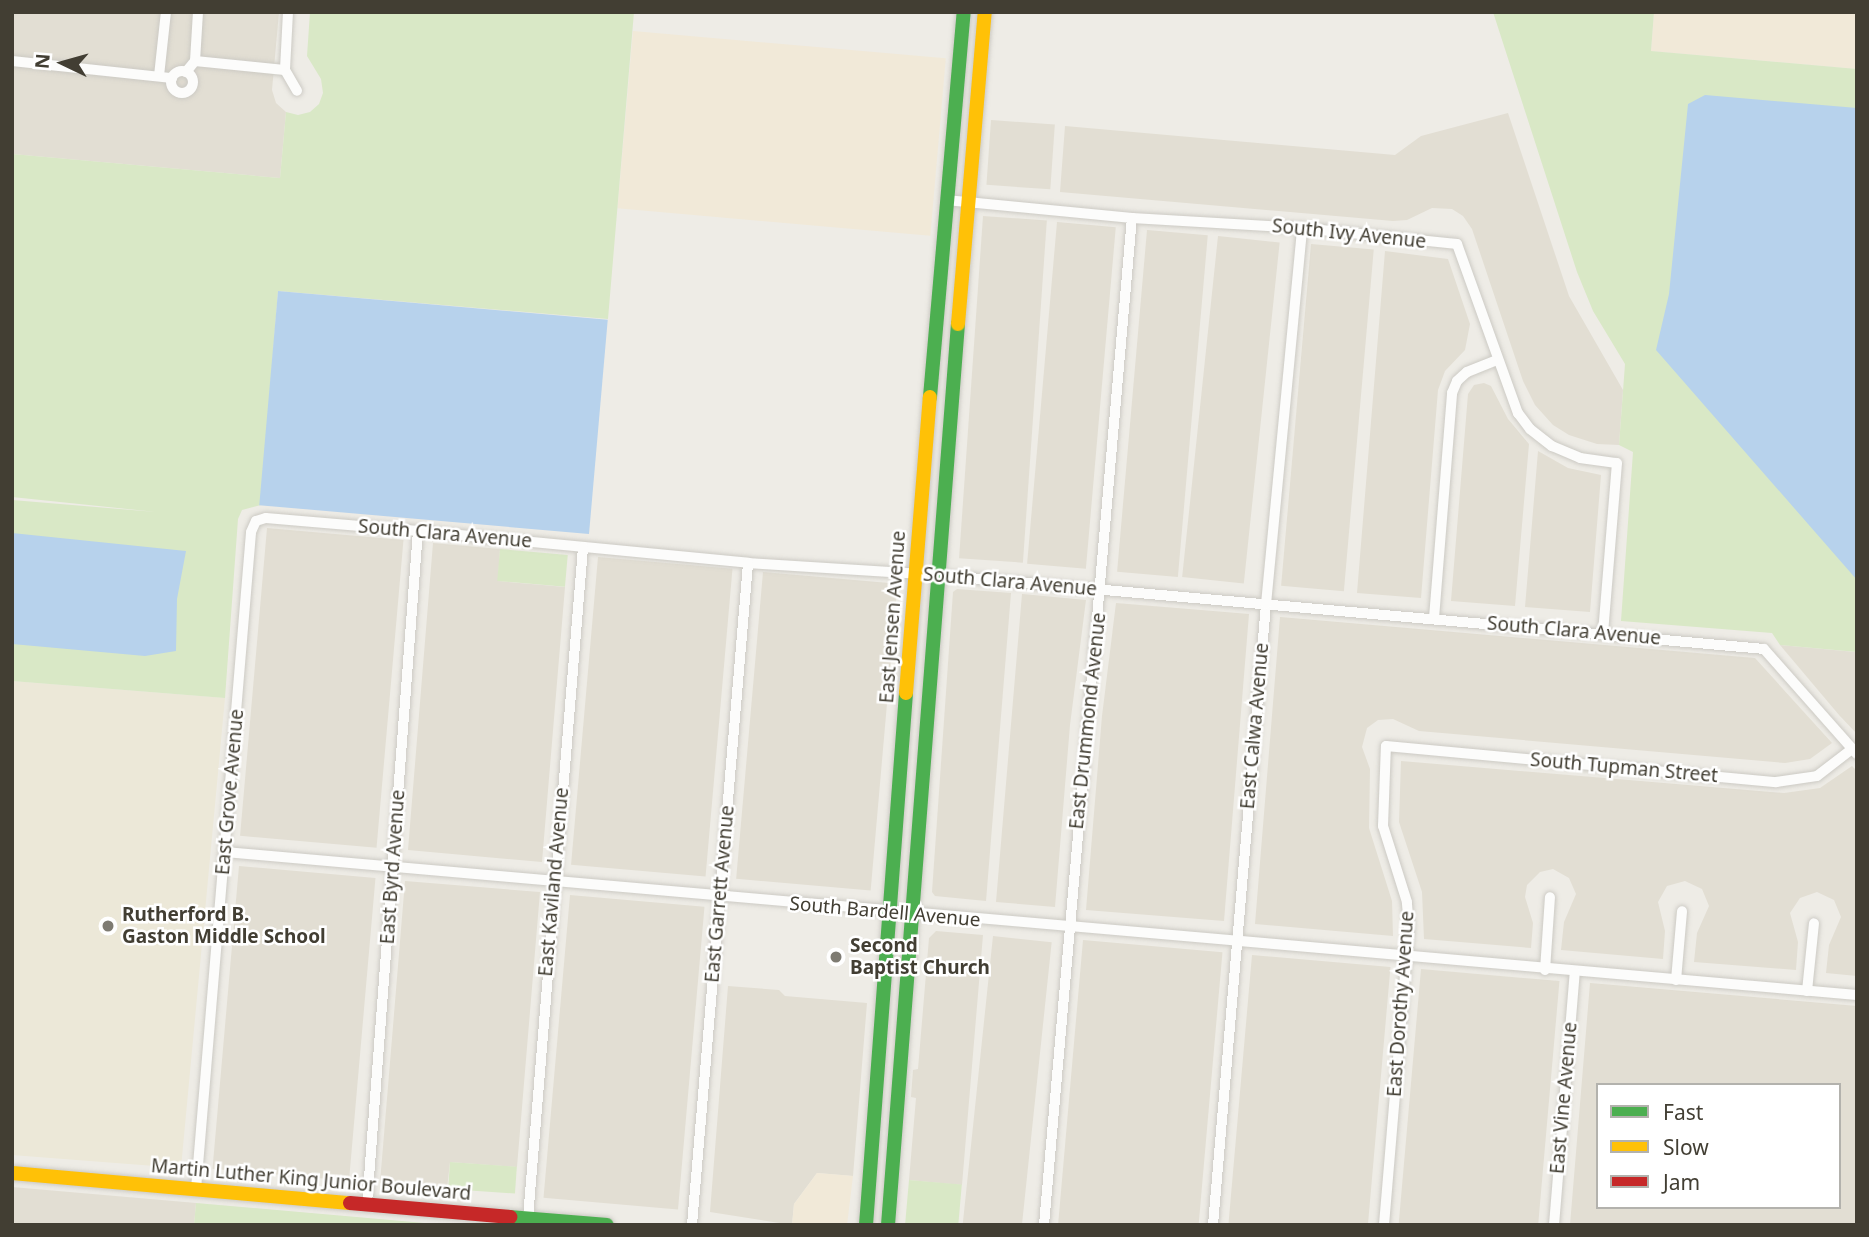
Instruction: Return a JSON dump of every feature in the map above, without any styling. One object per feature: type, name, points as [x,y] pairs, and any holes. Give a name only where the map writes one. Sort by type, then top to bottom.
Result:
[{"type":"main road","name":"East Jensen Avenue","points":[[866,1225],[915,573],[964,12]]},
{"type":"main road","name":"East Jensen Avenue","points":[[888,1225],[937,575],[985,12]]},
{"type":"main road","name":"Martin Luther King Junior Boulevard","points":[[12,1173],[607,1225]]},
{"type":"street","points":[[159,76],[166,12]]},
{"type":"street","points":[[186,72],[195,61],[198,12]]},
{"type":"street","points":[[288,12],[285,70],[297,91]]},
{"type":"street","points":[[12,61],[172,78],[179,72],[186,72]]},
{"type":"street","points":[[195,61],[285,70]]},
{"type":"street","points":[[172,78],[173,89],[186,92],[192,84],[186,72]]},
{"type":"street","name":"South Ivy Avenue","points":[[946,200],[1132,218],[1302,228],[1457,244],[1518,413],[1541,439],[1580,458],[1617,463],[1603,634]]},
{"type":"street","name":"East Drummond Avenue","points":[[1044,1225],[1086,720],[1101,591],[1132,218]]},
{"type":"street","name":"East Calwa Avenue","points":[[1213,1225],[1266,604],[1302,228]]},
{"type":"street","points":[[1434,618],[1452,393],[1457,381],[1466,372],[1497,360]]},
{"type":"street","name":"South Clara Avenue","points":[[256,521],[266,518],[748,563],[915,573],[1764,649],[1854,751]]},
{"type":"street","name":"East Grove Avenue","points":[[196,1189],[251,532],[256,521]]},
{"type":"street","name":"East Byrd Avenue","points":[[367,1204],[418,531]]},
{"type":"street","name":"East Kaviland Avenue","points":[[528,1218],[583,547]]},
{"type":"street","name":"East Garrett Avenue","points":[[692,1225],[748,563]]},
{"type":"street","name":"South Tupman Street","points":[[1386,746],[1776,782],[1817,776],[1854,751]]},
{"type":"street","name":"East Dorothy Avenue","points":[[1384,1225],[1406,958],[1407,902],[1383,826],[1386,746]]},
{"type":"street","name":"South Bardell Avenue","points":[[225,852],[912,915],[1857,995]]},
{"type":"street","points":[[1545,970],[1550,897]]},
{"type":"street","points":[[1676,980],[1682,911]]},
{"type":"street","points":[[1807,991],[1814,923]]},
{"type":"street","name":"East Vine Avenue","points":[[1554,1225],[1575,972]]},
{"type":"shaded area","points":[[12,12],[279,12],[272,90],[276,103],[286,112],[280,178],[12,154]]},
{"type":"shaded area","points":[[1654,12],[1857,12],[1857,69],[1651,51]]},
{"type":"shaded area","points":[[633,31],[946,58],[930,236],[617,208]]},
{"type":"shaded area","points":[[1508,113],[1569,296],[1623,390],[1619,445],[1597,444],[1569,435],[1553,425],[1535,405],[1523,381],[1472,229],[1463,216],[1452,209],[1432,208],[1407,220],[1393,221],[1060,192],[1065,126],[1395,155],[1421,136]]},
{"type":"shaded area","points":[[991,120],[1055,124],[1050,189],[986,185]]},
{"type":"shaded area","points":[[983,216],[1047,220],[1023,563],[959,558]]},
{"type":"shaded area","points":[[1057,222],[1116,227],[1086,569],[1027,564]]},
{"type":"shaded area","points":[[1147,230],[1208,235],[1178,577],[1117,572]]},
{"type":"shaded area","points":[[1218,236],[1280,242],[1244,584],[1182,577]]},
{"type":"shaded area","points":[[1311,244],[1374,249],[1344,591],[1281,586]]},
{"type":"shaded area","points":[[1385,251],[1448,259],[1470,324],[1465,350],[1445,371],[1438,390],[1421,598],[1357,593]]},
{"type":"shaded area","points":[[1484,383],[1491,386],[1508,419],[1529,444],[1515,606],[1451,601],[1468,394],[1474,385]]},
{"type":"shaded area","points":[[1538,451],[1568,468],[1601,475],[1590,612],[1525,607]]},
{"type":"shaded area","points":[[267,528],[403,540],[377,848],[240,836]]},
{"type":"shaded area","points":[[433,543],[500,549],[498,581],[565,587],[542,862],[408,850]]},
{"type":"shaded area","points":[[598,557],[732,569],[706,877],[571,865]]},
{"type":"shaded area","points":[[763,572],[897,584],[871,891],[736,879]]},
{"type":"shaded area","points":[[957,589],[1011,593],[986,901],[935,896],[932,892],[953,592]]},
{"type":"shaded area","points":[[1022,594],[1086,600],[1070,725],[1055,907],[996,902]]},
{"type":"shaded area","points":[[1116,603],[1249,614],[1224,921],[1086,910],[1102,716]]},
{"type":"shaded area","points":[[1280,617],[1755,658],[1832,743],[1810,759],[1785,763],[1419,731],[1393,719],[1378,720],[1367,728],[1362,747],[1370,769],[1369,828],[1392,901],[1393,936],[1255,924]]},
{"type":"shaded area","points":[[1780,645],[1855,652],[1857,734],[1839,715]]},
{"type":"shaded area","name":"Rutherford B. Gaston Middle School","points":[[12,681],[225,698],[181,1168],[12,1155]]},
{"type":"shaded area","points":[[1401,761],[1784,793],[1820,788],[1852,766],[1857,771],[1857,976],[1826,973],[1829,945],[1841,917],[1834,900],[1817,892],[1800,898],[1790,913],[1798,942],[1796,970],[1694,962],[1697,933],[1709,906],[1702,889],[1685,881],[1667,886],[1658,902],[1665,931],[1663,959],[1561,950],[1564,922],[1576,894],[1569,878],[1553,869],[1540,872],[1527,885],[1525,897],[1533,923],[1531,948],[1424,939],[1422,892],[1399,822]]},
{"type":"shaded area","points":[[239,866],[375,878],[349,1181],[213,1169]]},
{"type":"shaded area","points":[[405,881],[540,892],[517,1167],[450,1162],[447,1189],[380,1183]]},
{"type":"shaded area","points":[[570,895],[704,907],[678,1210],[544,1198]]},
{"type":"shaded area","points":[[936,931],[983,935],[962,1185],[909,1180],[916,1098],[911,1097],[913,1070],[918,1069],[929,938]]},
{"type":"shaded area","points":[[993,936],[1052,942],[1022,1225],[963,1224]]},
{"type":"shaded area","points":[[1083,940],[1222,952],[1199,1225],[1058,1225]]},
{"type":"shaded area","points":[[1252,955],[1390,967],[1368,1225],[1228,1225]]},
{"type":"shaded area","points":[[1421,969],[1559,981],[1538,1225],[1399,1225]]},
{"type":"shaded area","points":[[1590,983],[1857,1006],[1857,1225],[1570,1225]]},
{"type":"shaded area","points":[[728,986],[779,990],[785,996],[867,1003],[853,1176],[817,1173],[794,1204],[792,1225],[710,1212]]},
{"type":"shaded area","points":[[817,1173],[853,1176],[847,1225],[792,1225],[794,1204]]},
{"type":"shaded area","points":[[12,1187],[196,1203],[194,1225],[12,1225]]},
{"type":"green space","points":[[310,12],[634,12],[608,319],[278,291],[261,505],[242,510],[238,519],[225,698],[12,681],[12,500],[156,512],[12,497],[12,154],[280,178],[286,112],[298,115],[310,112],[319,104],[323,93],[321,79],[307,56]]},
{"type":"green space","points":[[1493,12],[1654,12],[1651,51],[1857,69],[1857,652],[1780,645],[1772,633],[1621,621],[1633,452],[1619,445],[1625,364],[1593,311],[1577,272]]},
{"type":"green space","points":[[500,549],[568,555],[565,587],[497,581]]},
{"type":"green space","points":[[450,1162],[517,1167],[515,1194],[448,1189]]},
{"type":"green space","points":[[909,1180],[962,1185],[958,1225],[905,1225]]},
{"type":"green space","points":[[196,1203],[447,1225],[194,1225]]},
{"type":"water","points":[[1705,95],[1857,108],[1857,580],[1656,350],[1669,294],[1688,104]]},
{"type":"water","points":[[278,291],[608,320],[589,534],[259,505]]},
{"type":"water","points":[[12,533],[186,551],[177,599],[176,651],[145,656],[12,644]]},
{"type":"traffic: fast","points":[[930,397],[964,12]]},
{"type":"traffic: fast","points":[[888,1225],[958,324]]},
{"type":"traffic: fast","points":[[866,1225],[906,693]]},
{"type":"traffic: fast","points":[[510,1217],[607,1225]]},
{"type":"traffic: slow","points":[[958,324],[985,12]]},
{"type":"traffic: slow","points":[[906,693],[930,397]]},
{"type":"traffic: slow","points":[[12,1173],[350,1203]]},
{"type":"traffic: jam","points":[[350,1203],[510,1217]]},
{"type":"place","name":"Rutherford B. Gaston Middle School","points":[[108,926]]},
{"type":"place","name":"Second Baptist Church","points":[[836,957]]}]
